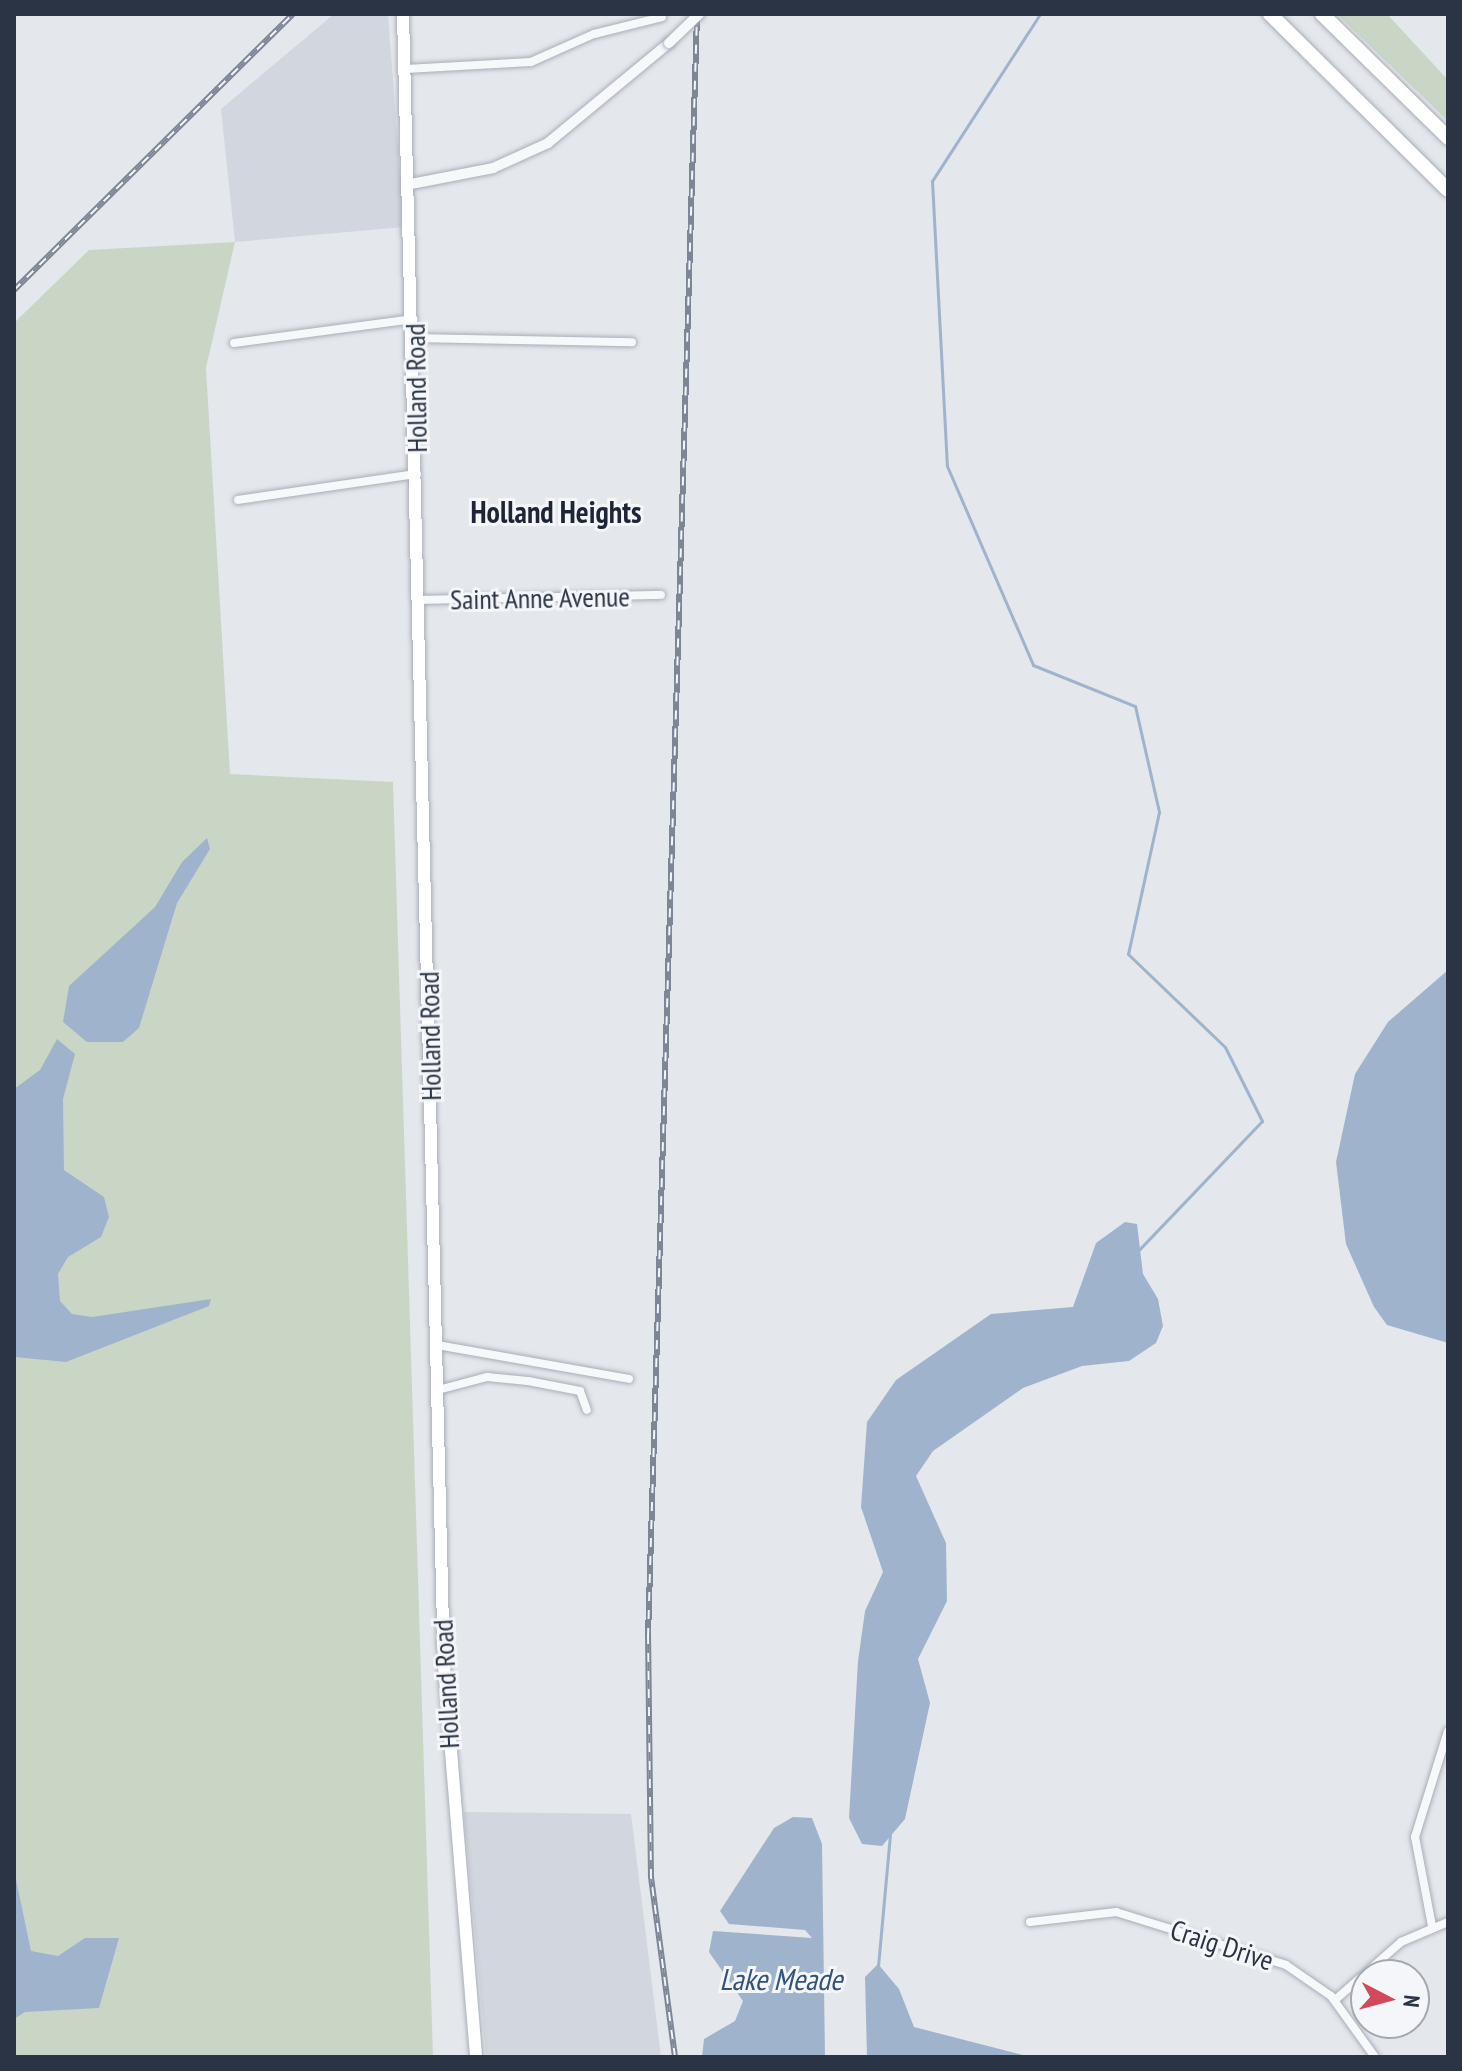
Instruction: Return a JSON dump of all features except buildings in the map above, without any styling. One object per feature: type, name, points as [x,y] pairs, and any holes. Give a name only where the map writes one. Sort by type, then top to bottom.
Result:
[{"type":"highway","points":[[1270,14],[1448,190]]},
{"type":"highway","points":[[1322,14],[1448,138]]},
{"type":"main road","name":"Holland Road","points":[[403,14],[411,184],[448,1744],[476,2057]]},
{"type":"street","points":[[411,184],[493,168],[548,143],[669,43],[699,14]]},
{"type":"street","points":[[406,69],[531,62],[613,27],[662,17]]},
{"type":"street","points":[[234,343],[414,319]]},
{"type":"street","points":[[414,338],[632,342]]},
{"type":"street","points":[[238,500],[418,474]]},
{"type":"street","name":"Saint Anne Avenue","points":[[420,600],[661,595]]},
{"type":"street","points":[[437,1345],[629,1379]]},
{"type":"street","points":[[438,1390],[487,1377],[528,1381],[580,1391],[587,1410]]},
{"type":"street","points":[[1432,1926],[1415,1837],[1448,1731]]},
{"type":"street","name":"Craig Drive","points":[[1030,1922],[1100,1910],[1132,1916],[1286,1965],[1335,2000],[1375,2057]]},
{"type":"street","points":[[1335,2000],[1386,1952],[1432,1926],[1448,1922]]},
{"type":"shaded area","points":[[334,14],[388,14],[404,227],[235,242],[221,109]]},
{"type":"shaded area","points":[[464,1812],[631,1814],[661,2057],[486,2057]]},
{"type":"green space","points":[[1337,14],[1387,14],[1448,80],[1448,121]]},
{"type":"green space","points":[[235,242],[206,368],[230,774],[393,782],[433,2057],[14,2057],[14,323],[89,250]]},
{"type":"water","points":[[207,838],[210,849],[177,903],[139,1028],[123,1042],[87,1042],[63,1022],[69,986],[155,907],[182,862]]},
{"type":"water","points":[[1448,970],[1448,1343],[1387,1325],[1374,1307],[1346,1244],[1336,1162],[1355,1074],[1388,1022]]},
{"type":"water","points":[[57,1039],[75,1054],[63,1099],[64,1170],[104,1197],[109,1217],[101,1237],[68,1257],[58,1274],[60,1301],[72,1314],[92,1317],[211,1299],[209,1306],[66,1362],[14,1357],[14,1089],[40,1070]]},
{"type":"water","points":[[1125,1222],[1137,1224],[1143,1274],[1158,1299],[1163,1326],[1156,1343],[1129,1361],[1082,1366],[1023,1388],[933,1451],[916,1476],[946,1543],[947,1601],[918,1659],[930,1703],[905,1819],[882,1846],[862,1844],[849,1818],[858,1661],[865,1611],[883,1572],[861,1507],[867,1422],[896,1380],[991,1314],[1073,1307],[1096,1243]]},
{"type":"water","name":"Lake Meade","points":[[793,1817],[812,1818],[822,1844],[825,2057],[702,2057],[704,2039],[735,2021],[743,2001],[709,1952],[713,1931],[812,1938],[805,1930],[729,1924],[720,1911],[774,1828]]},
{"type":"water","points":[[14,1870],[31,1951],[58,1956],[85,1938],[119,1938],[99,2008],[25,2012],[14,2019]]},
{"type":"water","name":"Lake Meade","points":[[878,1964],[899,1989],[914,2027],[1027,2056],[1087,2057],[867,2057],[865,1977]]},
{"type":"waterway","points":[[1040,14],[932,181],[947,466],[1033,665],[1135,706],[1159,812],[1128,954],[1225,1047],[1262,1121],[1137,1252]]},
{"type":"waterway","points":[[878,1966],[890,1835]]},
{"type":"railway","points":[[14,290],[293,14]]},
{"type":"railway","points":[[675,2057],[651,1878],[648,1637],[697,14]]},
{"type":"district","name":"Holland Heights","points":[[556,512]]}]
